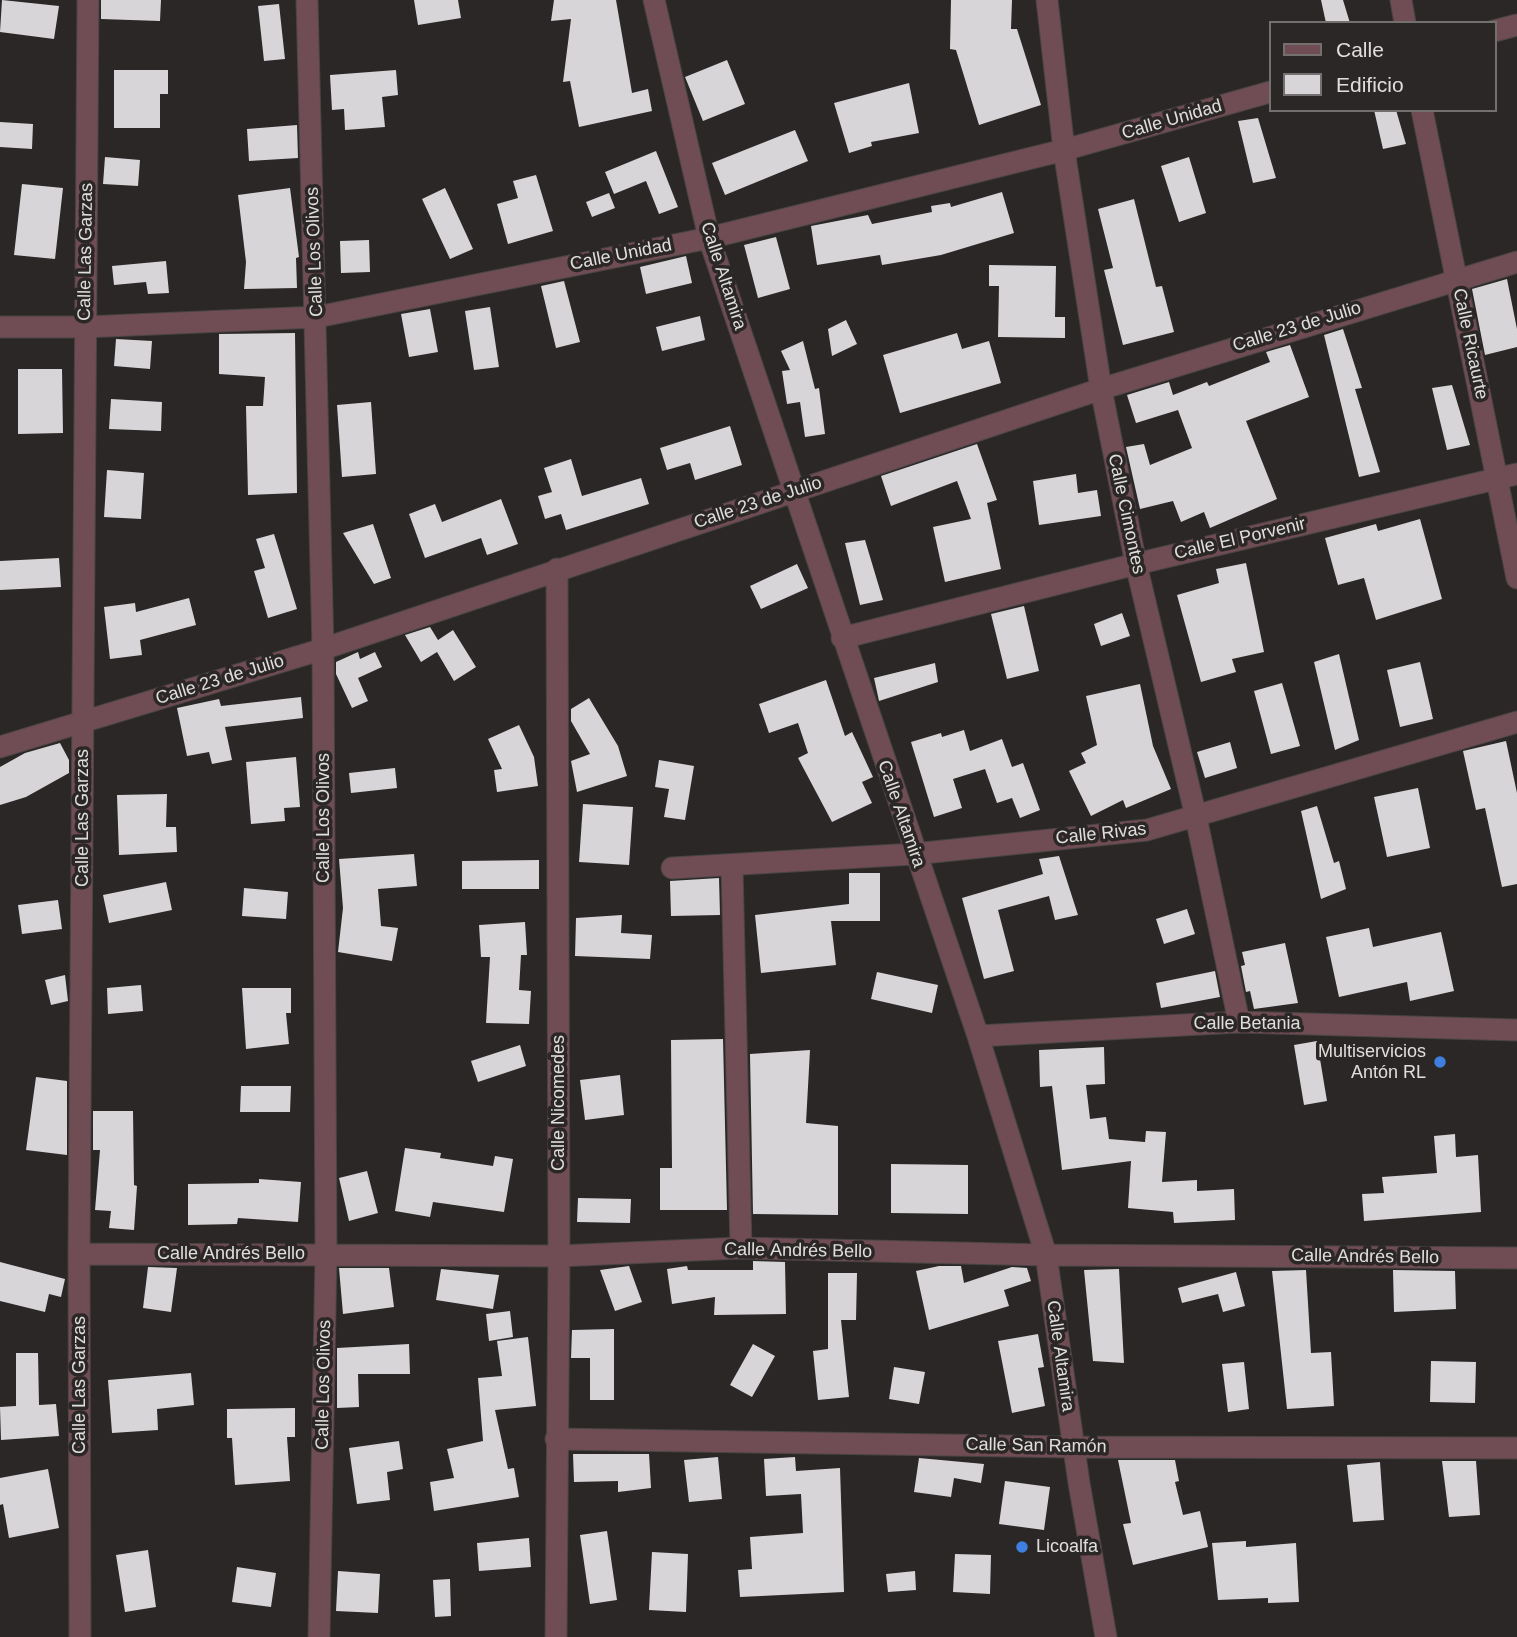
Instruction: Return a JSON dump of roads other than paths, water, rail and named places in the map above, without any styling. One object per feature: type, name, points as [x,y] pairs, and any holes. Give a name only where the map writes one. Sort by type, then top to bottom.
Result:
[{"type":"street","name":"Calle Las Garzas","points":[[80,1637],[79,1254],[88,0]]},
{"type":"street","name":"Calle Los Olivos","points":[[307,0],[317,317],[323,649],[326,1254],[319,1637]]},
{"type":"street","name":"Calle Altamira","points":[[654,0],[709,238],[914,853],[978,1036],[1046,1255],[1073,1447],[1106,1637]]},
{"type":"street","name":"Calle Cimontes","points":[[1047,0],[1064,150],[1101,389],[1136,564],[1196,817],[1239,1022]]},
{"type":"street","points":[[1401,0],[1405,21]]},
{"type":"street","points":[[1496,30],[1517,25]]},
{"type":"street","name":"Calle Unidad","points":[[0,327],[85,327],[317,317],[709,238],[1064,150],[1268,93]]},
{"type":"street","name":"Calle Ricaurte","points":[[1422,112],[1456,280],[1508,476],[1517,578]]},
{"type":"street","name":"Calle 23 de Julio","points":[[0,747],[323,649],[1101,389],[1517,262]]},
{"type":"street","name":"Calle El Porvenir","points":[[842,638],[1136,564],[1508,476]]},
{"type":"street","name":"Calle Nicomedes","points":[[556,1637],[559,1256],[557,569]]},
{"type":"street","name":"Calle Rivas","points":[[672,868],[914,853],[1147,830],[1517,722]]},
{"type":"street","points":[[732,866],[741,1248]]},
{"type":"street","name":"Calle Betania","points":[[978,1036],[1239,1022],[1517,1030]]},
{"type":"street","name":"Calle Andrés Bello","points":[[79,1254],[559,1256],[741,1248],[1046,1255],[1517,1258]]},
{"type":"street","name":"Calle San Ramón","points":[[556,1438],[1073,1447],[1517,1448]]},
{"type":"place","name":"Multiservicios Antón RL","points":[[1440,1062]]},
{"type":"place","name":"Licoalfa","points":[[1022,1547]]}]
